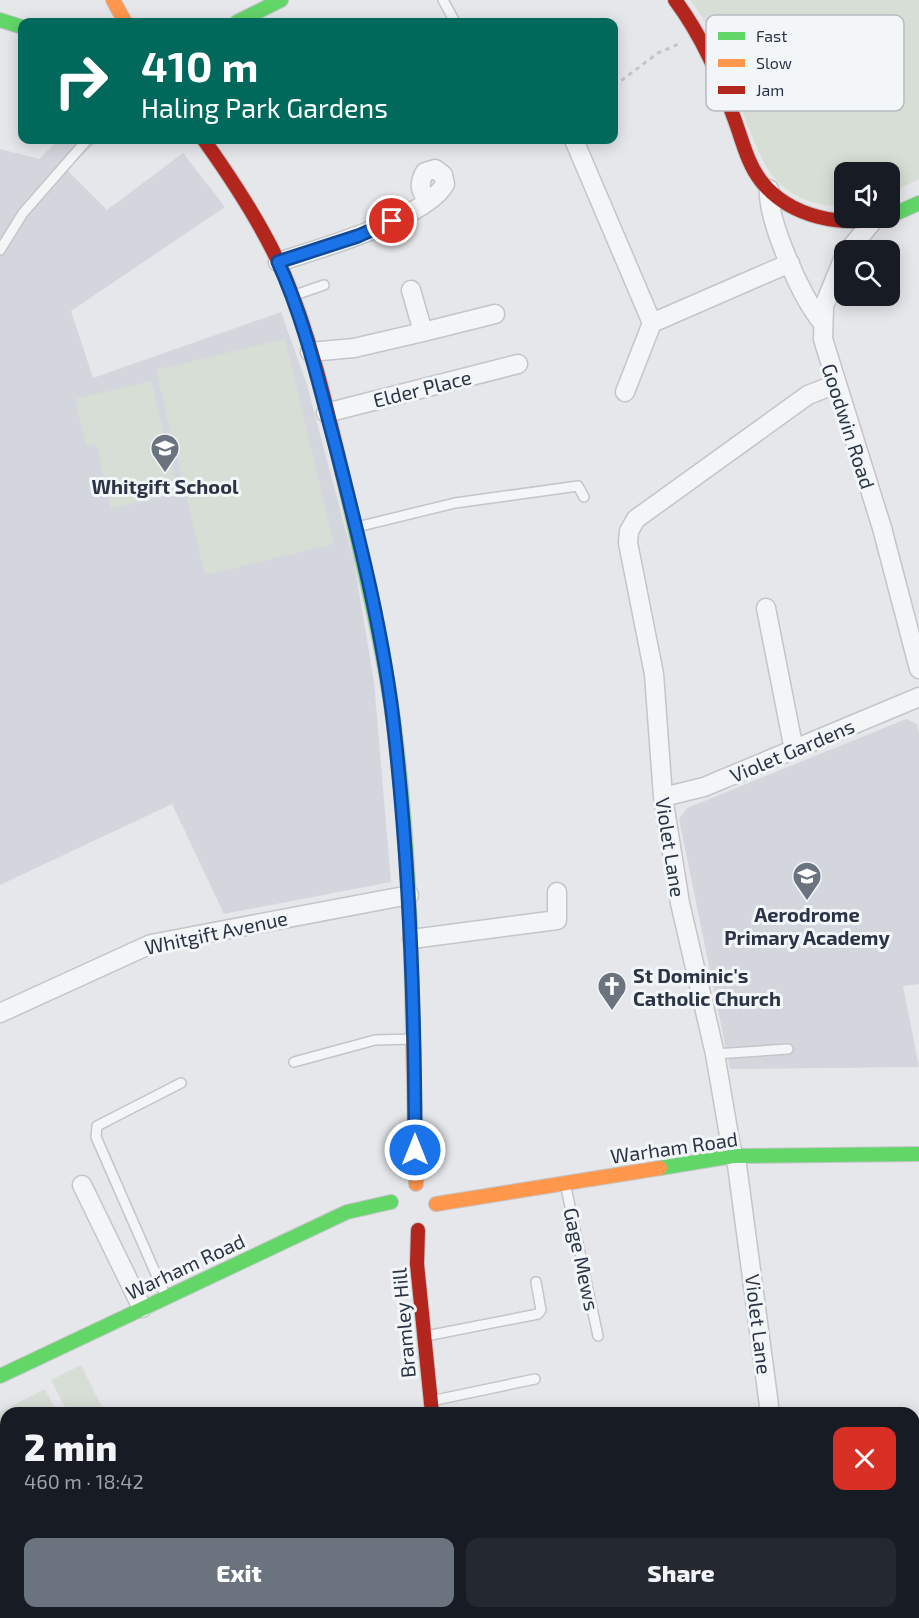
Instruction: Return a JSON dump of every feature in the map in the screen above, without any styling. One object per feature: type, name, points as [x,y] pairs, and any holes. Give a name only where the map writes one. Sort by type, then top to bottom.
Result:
[{"type":"street","points":[[245,18],[281,0]]},
{"type":"street","points":[[675,0],[699,36],[706,53]]},
{"type":"street","points":[[0,20],[18,26]]},
{"type":"street","points":[[730,111],[749,157],[769,189],[819,218],[834,221]]},
{"type":"street","points":[[207,144],[238,190],[278,262],[292,296],[310,352],[355,528],[389,691],[404,814],[412,939],[414,1039],[402,1191],[396,1221],[409,1230],[430,1218],[433,1196],[426,1188],[402,1191]]},
{"type":"street","points":[[576,144],[652,323],[626,392]]},
{"type":"street","name":"Goodwin Road","points":[[769,189],[768,202],[790,262],[809,307],[822,322],[823,339],[882,528],[919,669]]},
{"type":"street","points":[[278,262],[371,231],[428,201]]},
{"type":"street","points":[[900,211],[919,203]]},
{"type":"street","points":[[859,240],[872,228]]},
{"type":"street","points":[[652,323],[790,262]]},
{"type":"street","points":[[822,322],[834,278]]},
{"type":"street","points":[[411,290],[423,332]]},
{"type":"street","points":[[310,352],[354,348],[495,314]]},
{"type":"street","name":"Elder Place","points":[[326,413],[518,364]]},
{"type":"street","name":"Violet Lane","points":[[769,1407],[737,1165],[733,1156],[715,1054],[680,903],[663,797],[654,674],[630,557],[629,531],[636,519],[808,395],[836,384]]},
{"type":"street","points":[[766,608],[794,750]]},
{"type":"street","name":"Violet Gardens","points":[[663,797],[704,787],[919,697]]},
{"type":"street","points":[[412,939],[557,920],[557,892]]},
{"type":"street","name":"Whitgift Avenue","points":[[0,1013],[151,944],[409,895]]},
{"type":"street","name":"Warham Road","points":[[430,1218],[565,1182],[733,1156],[919,1154]]},
{"type":"street","points":[[82,1185],[142,1308]]},
{"type":"street","name":"Warham Road","points":[[0,1376],[347,1212],[402,1191]]},
{"type":"street","name":"Bramley Hill","points":[[430,1218],[416,1247],[431,1407]]},
{"type":"lane","points":[[443,0],[452,18]]},
{"type":"lane","points":[[0,250],[29,206],[83,144]]},
{"type":"lane","points":[[292,296],[324,285]]},
{"type":"lane","points":[[355,528],[455,503],[578,486],[584,497]]},
{"type":"lane","points":[[294,1062],[375,1040],[414,1039]]},
{"type":"lane","points":[[715,1054],[788,1049]]},
{"type":"lane","points":[[166,1297],[96,1137],[96,1126],[181,1083]]},
{"type":"lane","name":"Gage Mews","points":[[565,1182],[598,1336]]},
{"type":"lane","points":[[424,1336],[538,1314],[541,1310],[536,1282]]},
{"type":"lane","points":[[431,1407],[535,1379]]},
{"type":"path","points":[[618,83],[658,53],[699,36]]},
{"type":"shaded area","points":[[690,0],[919,0],[919,179],[900,188],[900,162],[834,162],[834,206],[800,198],[778,182],[769,170],[761,157],[742,111],[904,111],[904,15],[706,15],[706,24]]},
{"type":"shaded area","name":"Whitgift School","points":[[54,144],[94,144],[67,170],[107,210],[183,153],[225,207],[71,311],[93,378],[281,312],[307,385],[354,561],[374,682],[391,882],[224,914],[172,804],[0,885],[0,149],[39,159]]},
{"type":"shaded area","points":[[285,339],[334,544],[205,575],[156,370]]},
{"type":"shaded area","points":[[151,381],[178,493],[111,508],[96,444],[86,446],[75,399]]},
{"type":"shaded area","name":"Aerodrome Primary Academy","points":[[906,719],[917,724],[919,734],[919,984],[903,986],[919,1067],[730,1069],[679,819],[687,808]]},
{"type":"shaded area","points":[[81,1365],[102,1407],[65,1407],[51,1380]]},
{"type":"shaded area","points":[[45,1389],[54,1407],[10,1407]]},
{"type":"traffic: fast","points":[[245,18],[281,0]]},
{"type":"traffic: fast","points":[[0,20],[18,26]]},
{"type":"traffic: fast","points":[[900,212],[919,203]]},
{"type":"traffic: fast","points":[[343,476],[369,590],[391,704],[401,787],[407,870],[413,1036]]},
{"type":"traffic: fast","points":[[660,1168],[733,1156],[919,1154]]},
{"type":"traffic: fast","points":[[0,1376],[347,1212],[391,1202]]},
{"type":"traffic: slow","points":[[113,0],[123,18]]},
{"type":"traffic: slow","points":[[413,1036],[416,1184]]},
{"type":"traffic: slow","points":[[436,1204],[660,1168]]},
{"type":"traffic: jam","points":[[675,0],[706,51]]},
{"type":"traffic: jam","points":[[731,111],[752,167],[773,194],[802,211],[834,220]]},
{"type":"traffic: jam","points":[[207,144],[267,239],[294,298],[310,348],[343,476]]},
{"type":"traffic: jam","points":[[418,1230],[417,1264],[431,1407]]},
{"type":"place","name":"Whitgift School","points":[[165,474]]},
{"type":"place","name":"Aerodrome Primary Academy","points":[[807,902]]},
{"type":"place","name":"St Dominic's Catholic Church","points":[[612,1012]]},
{"type":"route","points":[[392,221],[358,236],[278,262],[292,296],[310,352],[343,476],[384,658],[404,814],[411,917],[415,1150]]}]
